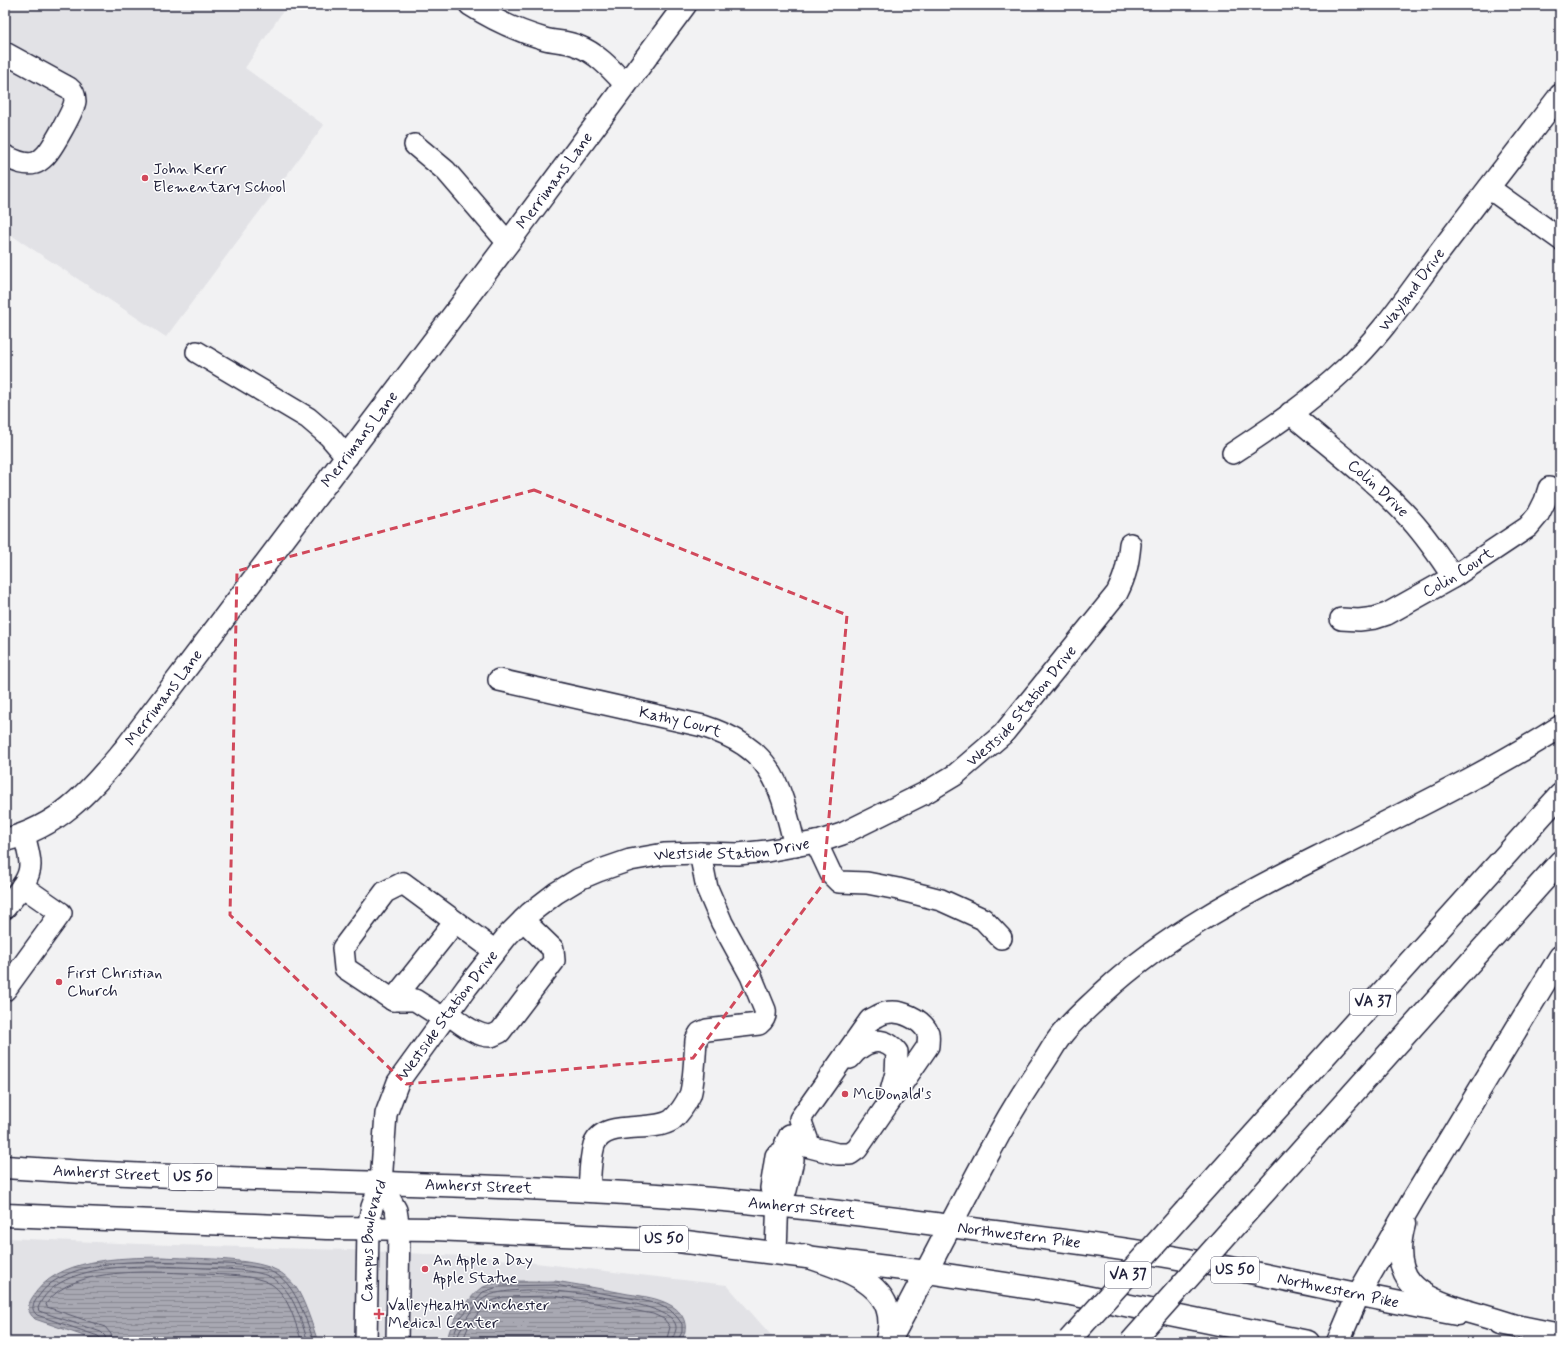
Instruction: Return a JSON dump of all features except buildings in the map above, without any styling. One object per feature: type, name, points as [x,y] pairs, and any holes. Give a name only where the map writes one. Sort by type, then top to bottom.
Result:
[{"type":"main road","name":"Merrimans Lane","points":[[15,837],[42,826],[76,804],[92,788],[125,749],[508,244],[685,5]]},
{"type":"main road","points":[[889,1342],[1008,1118],[1063,1033],[1085,1010],[1135,965],[1190,926],[1227,904],[1450,790],[1530,746],[1560,727]]},
{"type":"main road","name":"VA 37","points":[[1069,1341],[1560,795]]},
{"type":"main road","name":"VA 37","points":[[1131,1342],[1560,862]]},
{"type":"main road","points":[[1338,1342],[1358,1295],[1412,1200],[1560,957]]},
{"type":"main road","name":"Amherst Street","points":[[5,1167],[224,1179],[589,1190],[777,1200],[950,1225]]},
{"type":"main road","points":[[1412,1200],[1400,1240],[1402,1267],[1407,1279],[1416,1289],[1427,1297],[1447,1305],[1519,1327]]},
{"type":"main road","name":"US 50","points":[[5,1215],[150,1222],[399,1229],[670,1240],[927,1272],[1071,1294],[1308,1342]]},
{"type":"main road","name":"Northwestern Pike","points":[[950,1225],[1111,1247],[1183,1259],[1560,1335]]},
{"type":"main road","points":[[806,1256],[841,1268],[866,1281],[876,1290],[884,1300],[888,1310],[890,1322],[886,1342]]},
{"type":"street","points":[[470,5],[522,33],[578,45],[601,60],[626,84]]},
{"type":"street","points":[[5,53],[69,88],[72,91],[75,102],[60,132],[44,158],[34,163],[27,164],[20,163],[5,156]]},
{"type":"street","name":"Wayland Drive","points":[[1233,453],[1290,413],[1344,370],[1370,342],[1406,300],[1560,95]]},
{"type":"street","points":[[415,145],[446,172],[508,244]]},
{"type":"street","points":[[1489,188],[1560,239]]},
{"type":"street","points":[[197,352],[308,418],[329,436],[347,456]]},
{"type":"street","name":"Colin Drive","points":[[1290,413],[1384,493],[1412,521],[1436,551],[1453,577]]},
{"type":"street","name":"Colin Court","points":[[1341,618],[1359,620],[1375,618],[1387,614],[1453,577],[1528,527],[1538,515],[1545,501],[1549,488]]},
{"type":"street","name":"Westside Station Drive","points":[[381,1183],[386,1114],[398,1082],[445,1016],[508,935],[523,920],[556,893],[579,879],[630,860],[664,854],[738,854],[816,842],[842,834],[925,793],[955,775],[1003,734],[1117,593],[1128,568],[1130,544]]},
{"type":"street","name":"Kathy Court","points":[[499,680],[703,726],[723,732],[751,749],[772,772],[785,805],[795,846]]},
{"type":"street","points":[[5,908],[22,886],[29,873],[30,864],[15,837]]},
{"type":"street","points":[[816,842],[831,874],[840,882],[867,883],[941,900],[983,919],[1002,938]]},
{"type":"street","points":[[589,1190],[591,1164],[595,1144],[601,1134],[609,1130],[656,1126],[672,1120],[682,1108],[690,1094],[696,1040],[700,1033],[707,1030],[759,1024],[763,1021],[765,1015],[765,1010],[751,976],[722,923],[707,888],[700,853]]},
{"type":"street","points":[[495,952],[403,883],[385,892],[343,948],[345,968],[393,1000],[415,1000],[470,1029],[491,1036],[500,1032],[554,961],[553,949],[523,920]]},
{"type":"street","points":[[5,990],[61,913],[22,886]]},
{"type":"street","points":[[393,1000],[455,922]]},
{"type":"street","points":[[776,1252],[777,1200],[771,1188],[774,1162],[776,1156],[786,1147],[802,1115],[870,1020],[885,1013],[895,1013],[911,1016],[924,1026],[929,1035],[928,1046],[857,1149],[850,1154],[837,1154],[810,1147],[786,1147]]},
{"type":"street","points":[[802,1115],[815,1107],[854,1052],[862,1045],[869,1042],[879,1041],[892,1045],[897,1052],[896,1073],[887,1107]]},
{"type":"street","points":[[802,1115],[810,1147]]},
{"type":"street","name":"Campus Boulevard","points":[[366,1342],[368,1228],[372,1208],[381,1183]]},
{"type":"street","name":"Campus Boulevard","points":[[381,1183],[396,1210],[399,1229],[397,1342]]},
{"type":"highlighted area","points":[[534,490],[847,615],[823,884],[693,1058],[406,1084],[230,915],[237,571]]},
{"type":"shaded area","name":"John Kerr Elementary School","points":[[5,5],[287,5],[245,68],[324,125],[166,337],[5,231]]},
{"type":"shaded area","name":"ValleyHealth Winchester Medical Center","points":[[5,1238],[140,1244],[349,1250],[483,1257],[727,1285],[777,1342],[5,1342]]},
{"type":"water","points":[[162,1257],[236,1261],[265,1266],[279,1271],[295,1286],[302,1298],[318,1342],[101,1342],[35,1319],[29,1311],[30,1301],[43,1285],[57,1274],[73,1267],[91,1262],[128,1258]]},
{"type":"water","points":[[517,1281],[555,1281],[656,1299],[667,1303],[676,1309],[683,1317],[685,1322],[685,1332],[683,1337],[680,1342],[447,1342],[452,1324],[459,1312],[481,1288],[498,1283]]},
{"type":"place","name":"John Kerr Elementary School","points":[[145,178]]},
{"type":"place","name":"First Christian Church","points":[[59,982]]},
{"type":"place","name":"McDonald's","points":[[845,1094]]},
{"type":"place","name":"An Apple a Day Apple Statue","points":[[425,1269]]},
{"type":"place","name":"ValleyHealth Winchester Medical Center","points":[[379,1314]]}]
